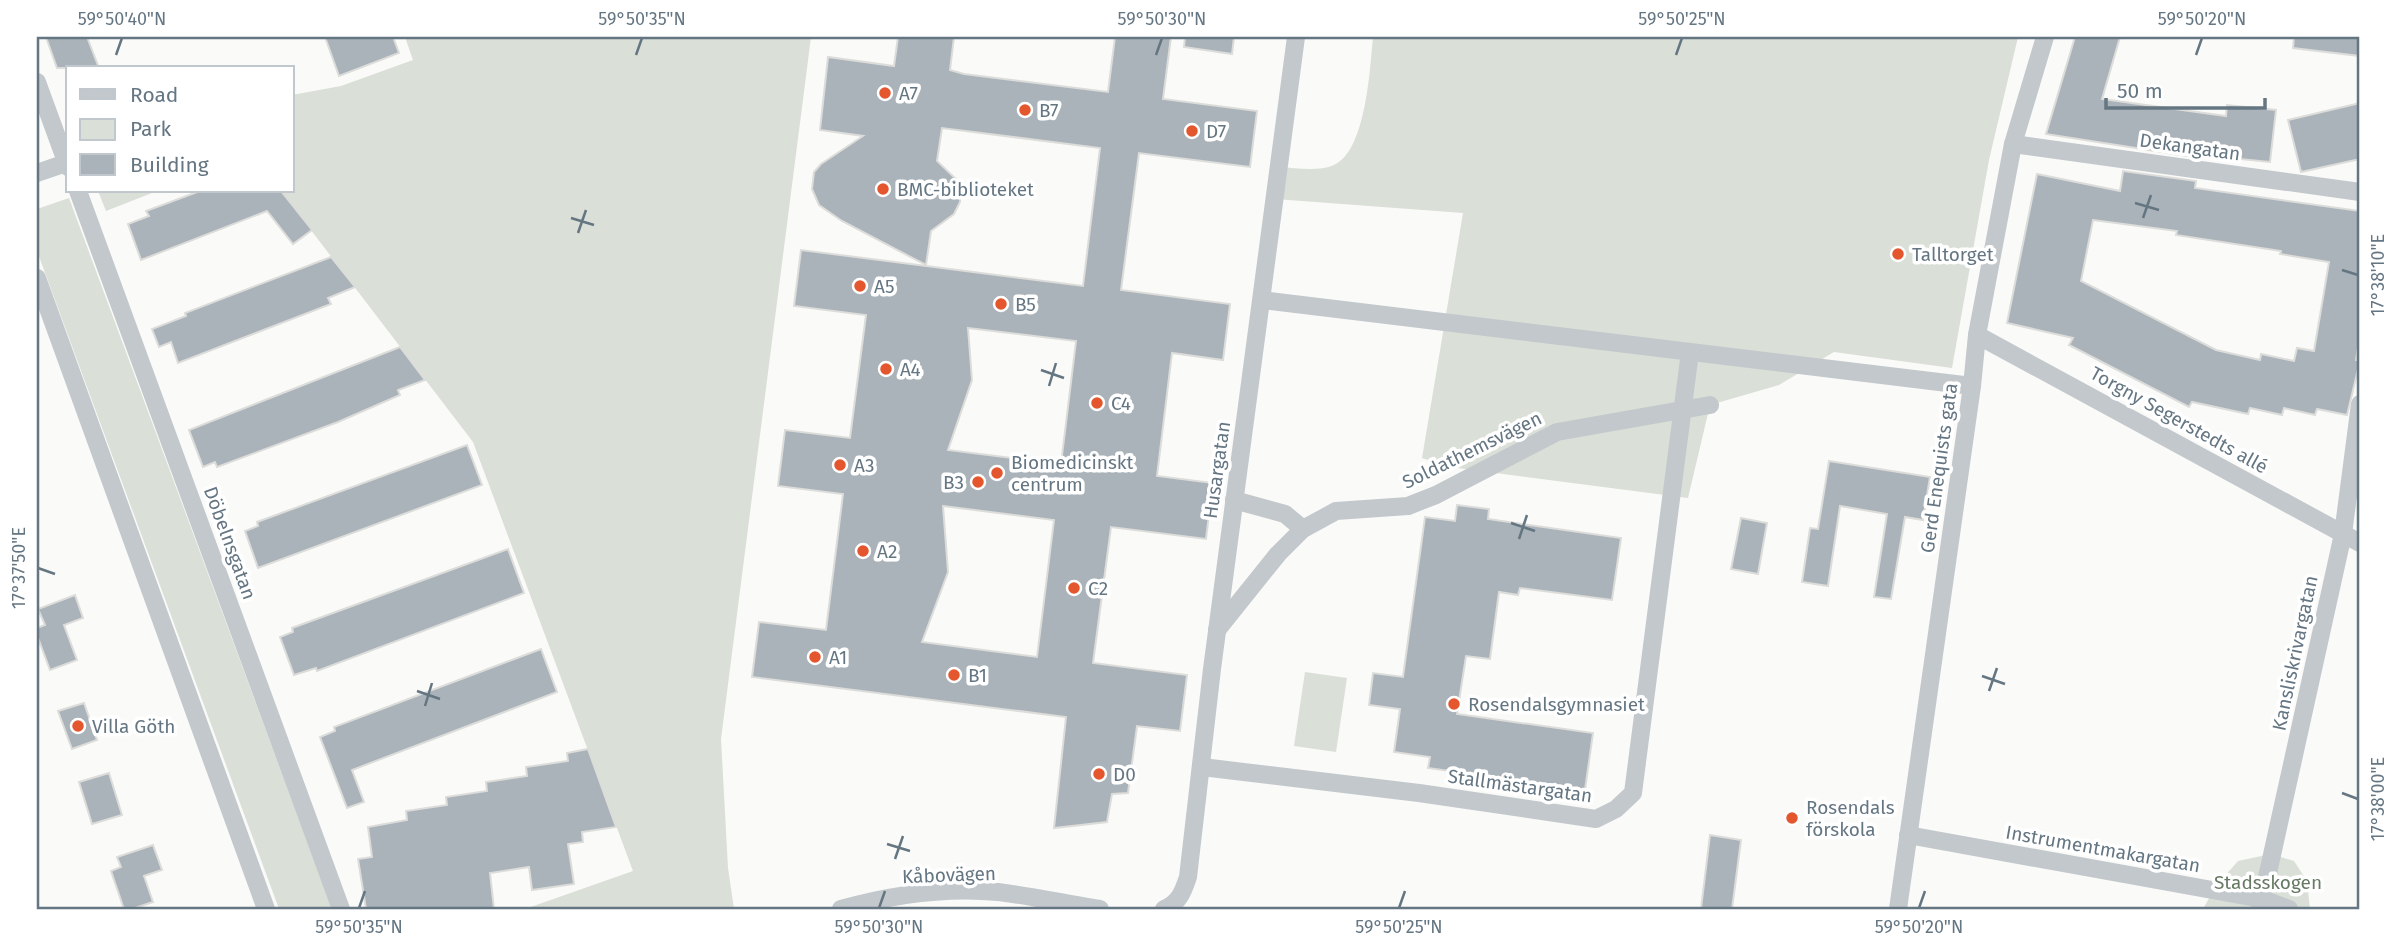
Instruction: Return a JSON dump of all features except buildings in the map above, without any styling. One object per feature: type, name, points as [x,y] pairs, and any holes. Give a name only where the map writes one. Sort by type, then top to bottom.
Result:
[{"type":"street","name":"Husargatan","points":[[1169,907],[1183,893],[1188,877],[1217,630],[1296,37]]},
{"type":"street","name":"Gerd Enequists gata","points":[[1898,909],[1977,335],[2013,144],[2045,37]]},
{"type":"street","points":[[37,82],[66,162]]},
{"type":"street","name":"Dekangatan","points":[[2013,144],[2360,192]]},
{"type":"street","points":[[37,173],[66,165]]},
{"type":"street","name":"Döbelnsgatan","points":[[78,192],[341,909]]},
{"type":"street","points":[[37,278],[266,909]]},
{"type":"street","points":[[1262,300],[1972,386]]},
{"type":"street","name":"Torgny Segerstedts allé","points":[[1977,335],[2360,543]]},
{"type":"street","name":"Stallmästargatan","points":[[1202,767],[1419,793],[1596,819],[1616,808],[1633,793],[1690,352]]},
{"type":"street","name":"Kansliskrivargatan","points":[[2261,904],[2343,534],[2360,404]]},
{"type":"street","name":"Soldathemsvägen","points":[[1217,630],[1278,554],[1303,529],[1336,511],[1408,506],[1436,495],[1556,432],[1710,405]]},
{"type":"street","points":[[1234,500],[1284,513],[1303,529]]},
{"type":"street","name":"Instrumentmakargatan","points":[[1908,835],[2289,909]]},
{"type":"street","name":"Kåbovägen","points":[[841,909],[870,901],[922,893],[958,892],[995,892],[1100,909]]},
{"type":"green space","points":[[405,37],[811,37],[721,739],[728,868],[734,909],[525,909],[633,871],[473,442],[282,192],[294,192],[294,95],[341,86],[413,60]]},
{"type":"green space","points":[[1373,37],[2018,37],[1989,160],[1952,368],[1834,352],[1779,385],[1710,405],[1688,498],[1450,467],[1422,458],[1463,213],[1275,199],[1279,167],[1328,167],[1345,157],[1360,127],[1368,87]]},
{"type":"green space","points":[[98,192],[154,192],[106,211]]},
{"type":"green space","points":[[69,198],[332,909],[279,909],[37,251],[37,209]]},
{"type":"green space","points":[[1305,672],[1347,678],[1336,752],[1294,746]]},
{"type":"green space","name":"Stadsskogen","points":[[2271,854],[2294,861],[2307,881],[2310,909],[2203,909],[2216,886],[2238,861]]},
{"type":"place","name":"A7","points":[[885,93]]},
{"type":"place","name":"B7","points":[[1025,110]]},
{"type":"place","name":"D7","points":[[1192,131]]},
{"type":"place","name":"BMC-biblioteket","points":[[883,189]]},
{"type":"place","name":"Talltorget","points":[[1898,254]]},
{"type":"place","name":"A5","points":[[860,286]]},
{"type":"place","name":"B5","points":[[1001,304]]},
{"type":"place","name":"A4","points":[[886,369]]},
{"type":"place","name":"C4","points":[[1097,403]]},
{"type":"place","name":"A3","points":[[840,465]]},
{"type":"place","name":"Biomedicinskt centrum","points":[[997,473]]},
{"type":"place","name":"B3","points":[[978,482]]},
{"type":"place","name":"A2","points":[[863,551]]},
{"type":"place","name":"C2","points":[[1074,588]]},
{"type":"place","name":"A1","points":[[815,657]]},
{"type":"place","name":"B1","points":[[954,675]]},
{"type":"place","name":"Rosendalsgymnasiet","points":[[1454,704]]},
{"type":"place","name":"Villa Göth","points":[[78,726]]},
{"type":"place","name":"D0","points":[[1099,774]]},
{"type":"place","name":"Rosendals förskola","points":[[1792,818]]}]
